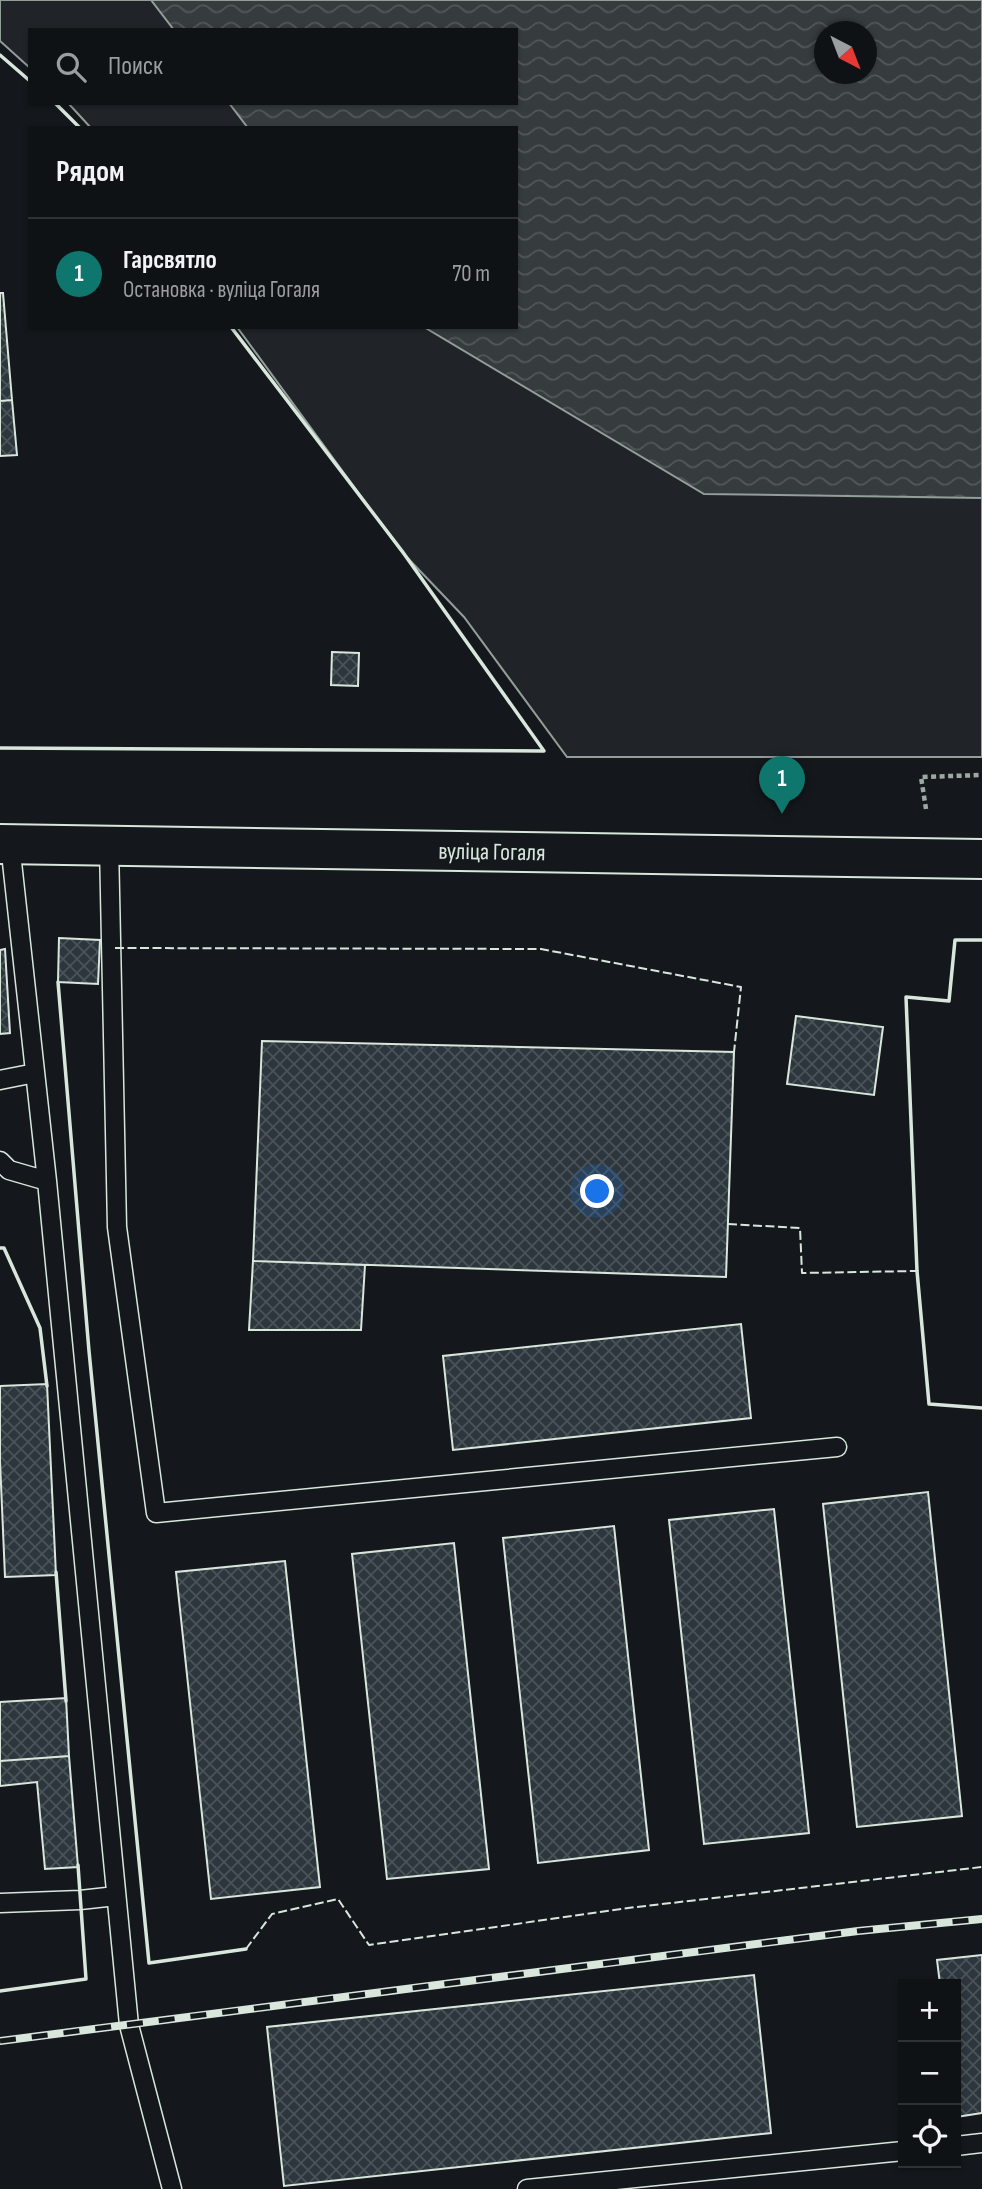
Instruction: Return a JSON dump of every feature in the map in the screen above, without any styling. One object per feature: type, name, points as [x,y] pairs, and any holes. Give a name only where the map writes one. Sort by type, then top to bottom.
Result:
[{"type":"main road","name":"вуліца Гогаля","points":[[5,844],[982,859]]},
{"type":"lane","points":[[5,844],[47,1181],[129,2025],[172,2189]]},
{"type":"lane","points":[[109,845],[117,1227],[156,1513],[836,1447]]},
{"type":"lane","points":[[0,1080],[35,1073]]},
{"type":"lane","points":[[0,1161],[9,1170],[47,1181]]},
{"type":"lane","points":[[0,1903],[116,1896]]},
{"type":"lane","points":[[961,2145],[982,2143]]},
{"type":"lane","points":[[527,2189],[898,2152]]},
{"type":"path","points":[[926,809],[921,777],[982,775]]},
{"type":"shaded area","points":[[0,0],[982,0],[982,757],[567,757],[464,617],[401,551],[238,329],[518,329],[518,126],[89,126],[70,105],[518,105],[518,28],[28,28],[28,66],[0,41]]},
{"type":"water","points":[[151,0],[982,0],[982,498],[704,494],[427,329],[518,329],[518,126],[246,126],[231,105],[518,105],[518,28],[172,28]]},
{"type":"building","points":[[0,293],[3,293],[12,400],[0,401]]},
{"type":"building","points":[[12,400],[17,455],[0,456],[0,401]]},
{"type":"building","points":[[332,652],[359,653],[358,686],[331,685]]},
{"type":"building","points":[[59,938],[100,940],[98,984],[58,982]]},
{"type":"building","points":[[5,949],[10,1033],[0,1034],[0,950]]},
{"type":"building","points":[[796,1016],[883,1027],[874,1095],[787,1084]]},
{"type":"building","points":[[262,1041],[734,1052],[726,1277],[253,1261]]},
{"type":"building","points":[[253,1261],[365,1265],[361,1330],[249,1330]]},
{"type":"building","points":[[741,1324],[751,1418],[453,1450],[443,1356]]},
{"type":"building","points":[[47,1384],[56,1575],[5,1577],[0,1386]]},
{"type":"building","points":[[928,1492],[962,1816],[857,1827],[823,1504]]},
{"type":"building","points":[[774,1509],[809,1833],[704,1844],[669,1520]]},
{"type":"building","points":[[614,1526],[649,1850],[538,1863],[503,1538]]},
{"type":"building","points":[[454,1543],[489,1869],[387,1879],[352,1554]]},
{"type":"building","points":[[285,1561],[320,1887],[211,1899],[176,1572]]},
{"type":"building","points":[[66,1698],[69,1756],[0,1761],[0,1702]]},
{"type":"building","points":[[69,1756],[78,1867],[45,1869],[37,1782],[0,1786],[0,1761]]},
{"type":"building","points":[[982,1955],[982,2113],[961,2116],[961,1979],[939,1979],[937,1960]]},
{"type":"building","points":[[754,1975],[771,2133],[284,2186],[267,2027]]},
{"type":"railway","points":[[0,2041],[858,1931],[982,1919]]},
{"type":"fence","points":[[115,948],[541,949],[741,987],[734,1052]]},
{"type":"fence","points":[[728,1224],[800,1228],[802,1273],[917,1271]]},
{"type":"fence","points":[[246,1949],[272,1914],[338,1899],[369,1945],[628,1908],[982,1867]]},
{"type":"wall","points":[[0,55],[28,79]]},
{"type":"wall","points":[[57,105],[78,126]]},
{"type":"wall","points":[[0,748],[544,751],[402,551],[233,329]]},
{"type":"wall","points":[[982,940],[955,940],[949,1001],[906,997],[917,1271],[929,1404],[982,1408]]},
{"type":"wall","points":[[58,982],[89,1351],[149,1963],[246,1949]]},
{"type":"wall","points":[[0,1248],[4,1248],[40,1328],[47,1386]]},
{"type":"wall","points":[[56,1572],[66,1701]]},
{"type":"wall","points":[[0,1991],[86,1979],[78,1865]]},
{"type":"place","name":"Гарсвятло","points":[[782,814]]}]
